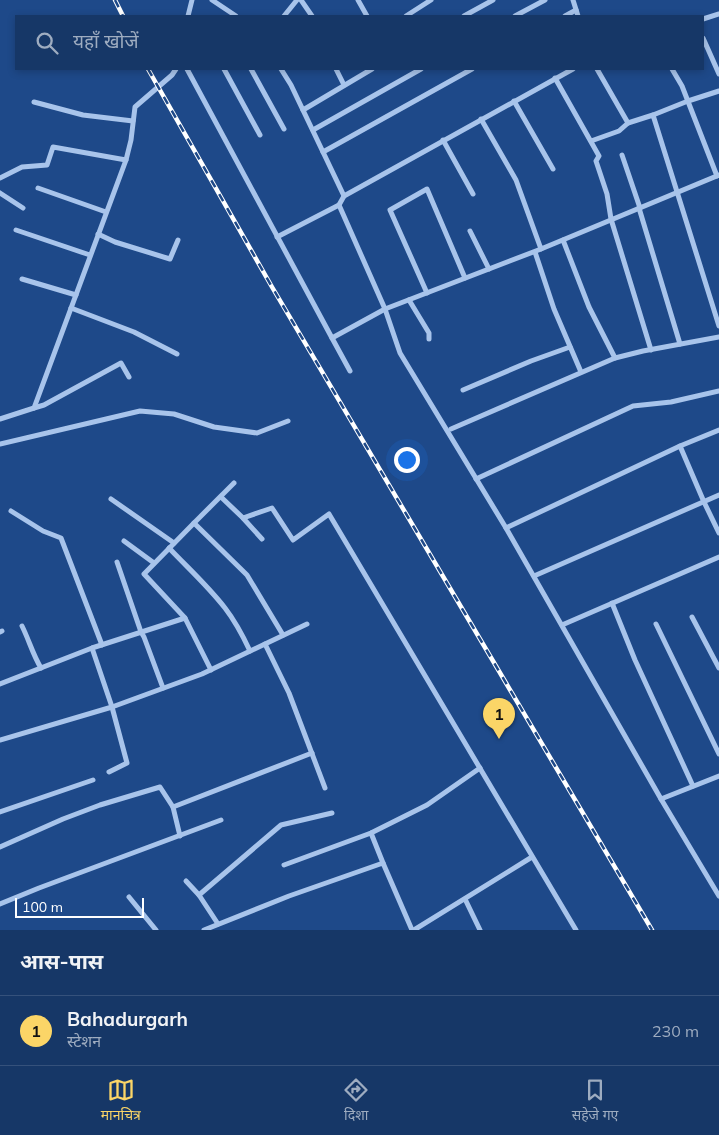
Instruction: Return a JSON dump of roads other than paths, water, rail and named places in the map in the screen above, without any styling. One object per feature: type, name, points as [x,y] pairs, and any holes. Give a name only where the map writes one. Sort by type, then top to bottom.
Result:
[{"type":"street","points":[[188,15],[192,0]]},
{"type":"street","points":[[212,0],[234,15]]},
{"type":"street","points":[[285,15],[297,0]]},
{"type":"street","points":[[301,0],[311,15]]},
{"type":"street","points":[[358,0],[366,15]]},
{"type":"street","points":[[408,15],[430,0]]},
{"type":"street","points":[[466,15],[493,0]]},
{"type":"street","points":[[517,15],[544,0]]},
{"type":"street","points":[[573,0],[577,13]]},
{"type":"street","points":[[704,19],[719,14]]},
{"type":"street","points":[[704,40],[719,74]]},
{"type":"street","points":[[704,56],[709,53]]},
{"type":"street","points":[[34,408],[126,160],[131,140],[135,107],[175,70]]},
{"type":"street","points":[[187,70],[350,371]]},
{"type":"street","points":[[225,70],[260,136]]},
{"type":"street","points":[[253,70],[284,130]]},
{"type":"street","points":[[282,70],[313,130],[344,196]]},
{"type":"street","points":[[336,70],[344,85]]},
{"type":"street","points":[[303,110],[370,70]]},
{"type":"street","points":[[313,130],[419,70]]},
{"type":"street","points":[[323,152],[470,70]]},
{"type":"street","points":[[276,237],[339,205],[344,196],[571,70]]},
{"type":"street","points":[[598,70],[628,123]]},
{"type":"street","points":[[332,338],[386,309],[535,252],[611,219],[718,177],[674,70]]},
{"type":"street","points":[[555,78],[599,156],[596,161],[607,194],[611,219],[651,350]]},
{"type":"street","points":[[591,141],[619,131],[628,123],[653,116],[688,101],[719,91]]},
{"type":"street","points":[[514,101],[553,168]]},
{"type":"street","points":[[34,102],[82,115],[133,121]]},
{"type":"street","points":[[653,116],[719,326]]},
{"type":"street","points":[[481,119],[516,180],[541,249]]},
{"type":"street","points":[[443,140],[473,194]]},
{"type":"street","points":[[0,178],[22,167],[47,165],[53,147],[126,160]]},
{"type":"street","points":[[622,154],[680,344]]},
{"type":"street","points":[[38,188],[106,212]]},
{"type":"street","points":[[427,293],[390,210],[426,189],[466,278]]},
{"type":"street","points":[[0,193],[24,208]]},
{"type":"street","points":[[339,205],[386,309],[400,353],[506,528],[661,799],[719,896]]},
{"type":"street","points":[[16,230],[90,255]]},
{"type":"street","points":[[470,231],[489,269]]},
{"type":"street","points":[[98,234],[115,242],[170,259],[178,240]]},
{"type":"street","points":[[563,240],[589,307],[614,358]]},
{"type":"street","points":[[535,252],[554,309],[581,372]]},
{"type":"street","points":[[22,279],[76,295]]},
{"type":"street","points":[[409,300],[429,333],[429,339]]},
{"type":"street","points":[[71,308],[134,332],[177,354]]},
{"type":"street","points":[[451,429],[614,358],[719,337]]},
{"type":"street","points":[[463,390],[531,361],[570,348]]},
{"type":"street","points":[[0,419],[44,405],[121,363],[128,377]]},
{"type":"street","points":[[476,479],[633,406],[671,402],[719,391]]},
{"type":"street","points":[[0,444],[140,411],[174,414],[214,427],[257,432],[288,421]]},
{"type":"street","points":[[506,528],[680,446],[719,430]]},
{"type":"street","points":[[680,446],[719,533]]},
{"type":"street","points":[[211,670],[185,618],[144,574],[234,483]]},
{"type":"street","points":[[534,576],[719,495]]},
{"type":"street","points":[[221,497],[262,539]]},
{"type":"street","points":[[111,499],[174,543]]},
{"type":"street","points":[[243,518],[272,508],[293,540],[330,514],[576,930]]},
{"type":"street","points":[[11,511],[43,531],[61,538],[102,645]]},
{"type":"street","points":[[194,522],[247,575],[283,635]]},
{"type":"street","points":[[124,541],[154,564]]},
{"type":"street","points":[[169,548],[203,582],[225,608],[250,651]]},
{"type":"street","points":[[562,625],[719,557]]},
{"type":"street","points":[[117,562],[163,688]]},
{"type":"street","points":[[612,603],[635,660],[694,786]]},
{"type":"street","points":[[692,616],[719,668]]},
{"type":"street","points":[[0,684],[92,648],[185,618]]},
{"type":"street","points":[[0,740],[112,707],[211,670],[308,624]]},
{"type":"street","points":[[656,624],[719,754]]},
{"type":"street","points":[[22,626],[33,648],[33,653],[42,668]]},
{"type":"street","points":[[264,644],[289,693],[325,788]]},
{"type":"street","points":[[92,648],[128,763],[109,772]]},
{"type":"street","points":[[173,807],[312,753]]},
{"type":"street","points":[[284,865],[371,833],[427,805],[480,768]]},
{"type":"street","points":[[661,799],[719,776]]},
{"type":"street","points":[[0,812],[93,780]]},
{"type":"street","points":[[0,847],[63,819],[160,786],[173,807],[180,836]]},
{"type":"street","points":[[199,895],[281,825],[332,813]]},
{"type":"street","points":[[0,904],[221,820]]},
{"type":"street","points":[[371,833],[413,930],[532,856]]},
{"type":"street","points":[[204,930],[289,896],[383,863]]},
{"type":"street","points":[[186,881],[199,895],[218,924]]},
{"type":"street","points":[[129,897],[156,930]]},
{"type":"street","points":[[465,899],[480,930]]},
{"type":"railway","points":[[115,0],[122,15]]},
{"type":"railway","points":[[149,70],[272,287],[652,930]]},
{"type":"place","name":"Bahadurgarh","points":[[499,739]]}]
